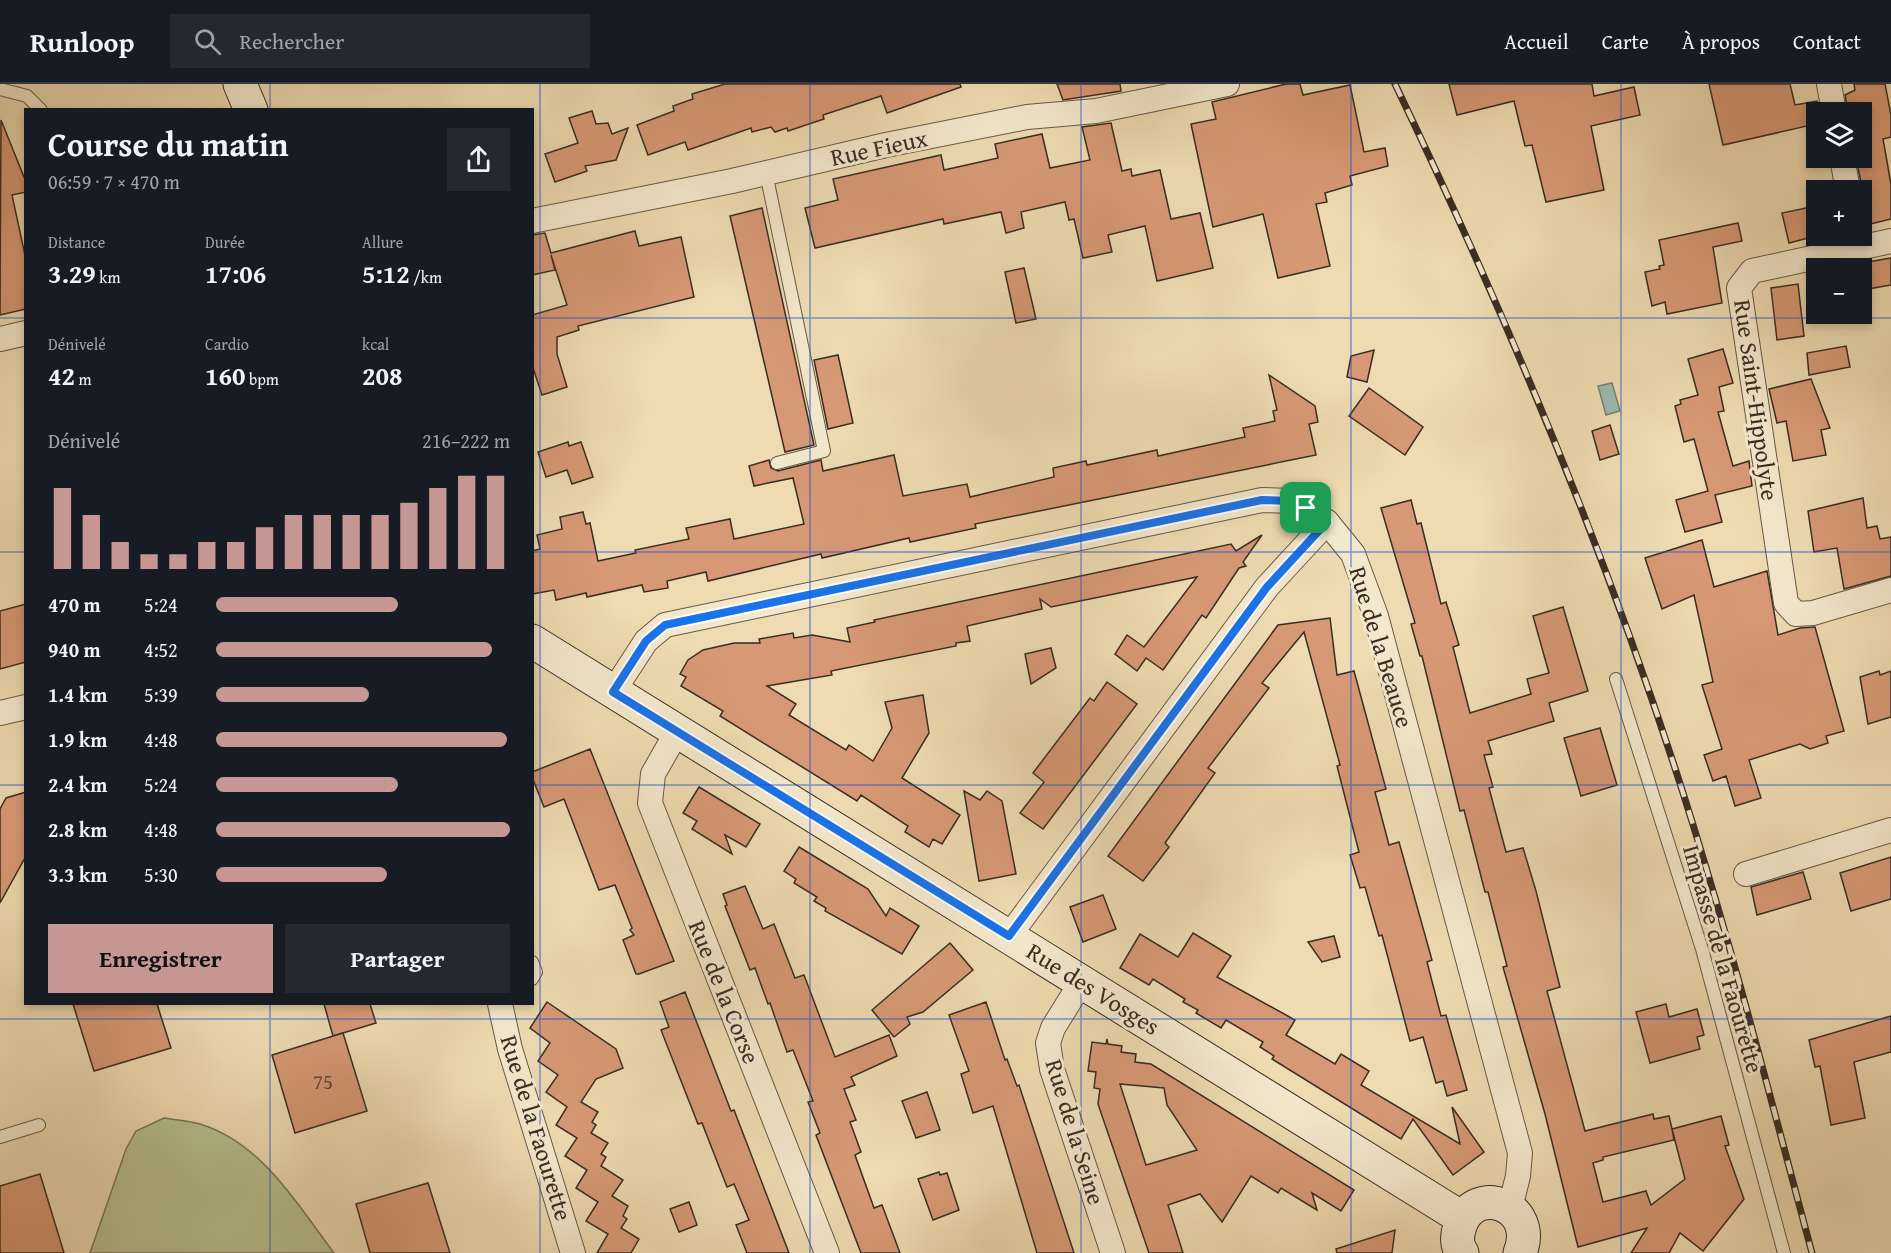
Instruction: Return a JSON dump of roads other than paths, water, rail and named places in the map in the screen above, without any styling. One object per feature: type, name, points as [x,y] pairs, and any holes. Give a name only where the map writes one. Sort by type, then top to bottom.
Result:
[{"type":"street","points":[[240,84],[250,108]]},
{"type":"street","name":"Rue Fieux","points":[[534,221],[1027,117],[1096,111],[1227,84]]},
{"type":"street","points":[[1829,84],[1832,102]]},
{"type":"street","name":"Rue Saint-Hippolyte","points":[[1891,241],[1752,271],[1739,288],[1786,603],[1796,614],[1814,613],[1891,590]]},
{"type":"street","points":[[0,339],[24,333]]},
{"type":"street","name":"Rue de la Beauce","points":[[613,692],[646,641],[665,625],[1262,500],[1291,501],[1327,522],[1353,554],[1376,616],[1520,1153],[1518,1176],[1510,1208]]},
{"type":"street","points":[[1009,936],[1267,587],[1327,522]]},
{"type":"street","name":"Rue des Vosges","points":[[534,642],[1462,1218]]},
{"type":"street","name":"Rue des Vosges","points":[[534,655],[570,666]]},
{"type":"street","points":[[0,713],[24,707]]},
{"type":"street","name":"Rue de la Corse","points":[[677,732],[653,774],[650,803],[827,1253]]},
{"type":"street","points":[[1746,874],[1891,830]]},
{"type":"street","name":"Rue de la Seine","points":[[1082,981],[1053,1028],[1048,1043],[1052,1069],[1113,1253]]},
{"type":"street","name":"Rue de la Faourette","points":[[505,1007],[510,1050],[573,1253]]},
{"type":"street","points":[[1462,1253],[1457,1235],[1462,1218],[1479,1204],[1496,1203],[1510,1208],[1520,1219],[1525,1235],[1521,1253]]},
{"type":"lane","points":[[0,89],[27,96],[39,108]]},
{"type":"lane","points":[[766,173],[824,451],[777,463]]},
{"type":"lane","name":"Impasse de la Faourette","points":[[1616,679],[1702,948],[1784,1253]]},
{"type":"lane","points":[[0,1137],[39,1125]]},
{"type":"railway","points":[[1395,84],[1515,346],[1622,614],[1702,853],[1751,1024],[1812,1253]]}]
